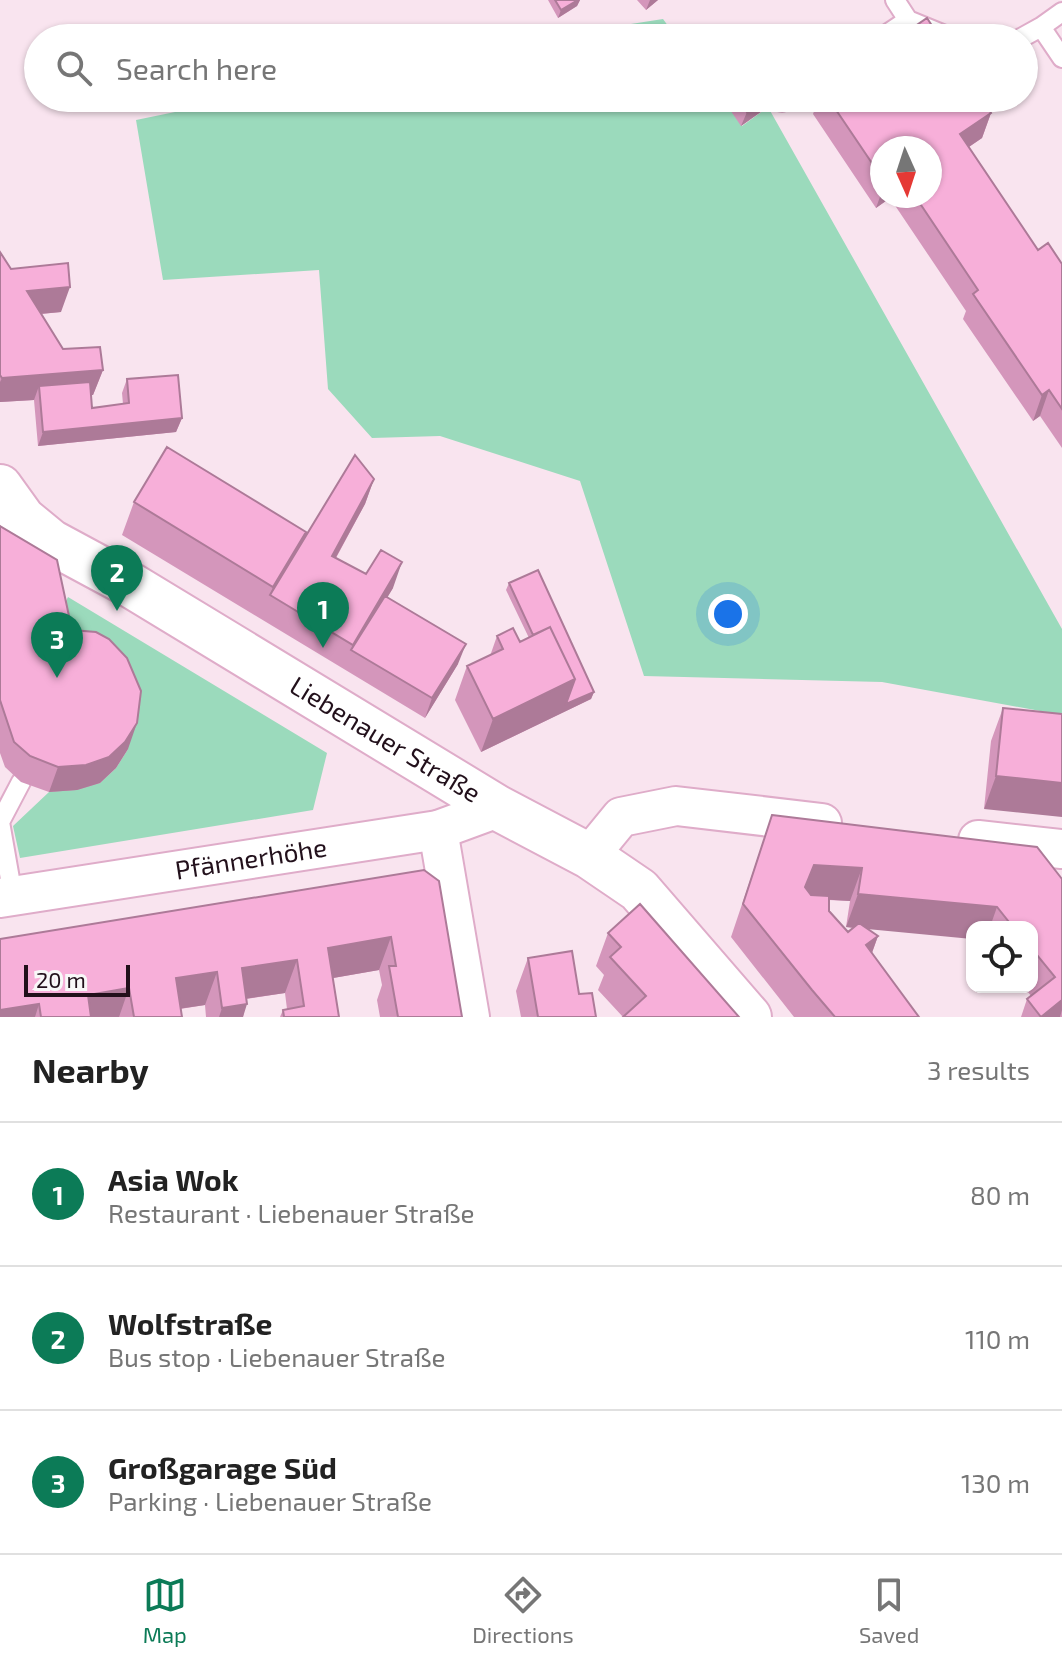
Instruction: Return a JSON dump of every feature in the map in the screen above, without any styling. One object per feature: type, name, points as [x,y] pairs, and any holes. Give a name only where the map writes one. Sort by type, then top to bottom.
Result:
[{"type":"street","name":"Liebenauer Straße","points":[[12,511],[51,542],[129,584],[498,808],[589,856],[639,890],[749,1017]]},
{"type":"street","points":[[589,856],[621,817],[676,806],[858,827]]},
{"type":"street","name":"Pfännerhöhe","points":[[6,897],[438,830],[498,808]]},
{"type":"street","points":[[438,830],[470,1017]]},
{"type":"street","points":[[936,836],[1062,849]]},
{"type":"lane","points":[[895,0],[908,20],[918,24]]},
{"type":"lane","points":[[1038,29],[1062,12]]},
{"type":"lane","points":[[902,24],[908,20]]},
{"type":"lane","points":[[1041,27],[1062,58]]},
{"type":"lane","points":[[6,897],[0,822],[21,782]]},
{"type":"green space","points":[[663,19],[667,24],[631,24]]},
{"type":"green space","points":[[175,112],[732,112],[742,126],[761,112],[771,112],[1062,629],[1062,715],[882,682],[644,676],[580,481],[440,436],[372,438],[328,389],[319,270],[163,280],[136,120]]},
{"type":"green space","points":[[68,597],[327,753],[313,810],[20,858],[13,826],[49,792],[100,783],[116,768],[128,749],[74,656],[63,607]]},
{"type":"building","points":[[555,0],[578,0],[561,10]]},
{"type":"building","points":[[837,112],[990,112],[960,134],[1038,250],[1048,243],[1062,264],[1062,409],[1049,390],[1042,395],[973,294],[978,290],[923,208],[942,208],[942,136],[870,136],[870,160]]},
{"type":"building","points":[[0,252],[11,269],[68,263],[70,287],[27,291],[63,349],[100,347],[103,370],[2,378]]},
{"type":"building","points":[[178,375],[182,418],[43,432],[39,386],[90,382],[92,408],[129,403],[127,379]]},
{"type":"building","points":[[167,447],[306,532],[273,587],[134,502]]},
{"type":"building","points":[[355,455],[374,479],[332,556],[366,574],[381,550],[402,562],[353,645],[270,595]]},
{"type":"building","points":[[0,526],[57,560],[72,630],[96,632],[109,639],[127,658],[141,691],[137,723],[125,742],[109,757],[86,765],[58,767],[30,756],[14,742],[0,700]]},
{"type":"building","points":[[538,570],[594,692],[566,704],[575,679],[550,627],[533,635],[509,583]]},
{"type":"building","points":[[385,596],[466,644],[432,698],[351,650]]},
{"type":"building","points":[[550,627],[575,679],[493,719],[467,666],[503,649],[497,636],[513,628],[520,642]]},
{"type":"building","points":[[1003,708],[1062,714],[1062,783],[996,776]]},
{"type":"building","points":[[772,815],[1037,847],[1062,879],[1062,1000],[1041,1017],[1027,999],[1055,977],[1038,956],[1038,921],[1008,921],[997,907],[858,894],[862,868],[814,865],[805,887],[811,895],[829,896],[829,911],[848,932],[859,923],[878,936],[866,945],[919,1017],[835,1017],[743,904]]},
{"type":"building","points":[[424,870],[439,881],[462,1017],[398,1017],[389,966],[396,966],[391,937],[328,948],[339,1017],[284,1017],[283,1010],[304,1006],[297,960],[242,968],[247,1004],[222,1008],[217,972],[176,978],[182,1017],[134,1017],[129,988],[88,995],[91,1017],[41,1017],[39,1004],[0,1010],[0,939]]},
{"type":"building","points":[[640,904],[739,1017],[623,1017],[646,996],[610,957],[621,947],[608,933]]},
{"type":"building","points":[[572,951],[579,994],[592,993],[596,1017],[538,1017],[528,958]]},
{"type":"place","name":"Wolfstraße","points":[[117,611]]},
{"type":"place","name":"Asia Wok","points":[[323,648]]},
{"type":"place","name":"Großgarage Süd","points":[[57,678]]}]
